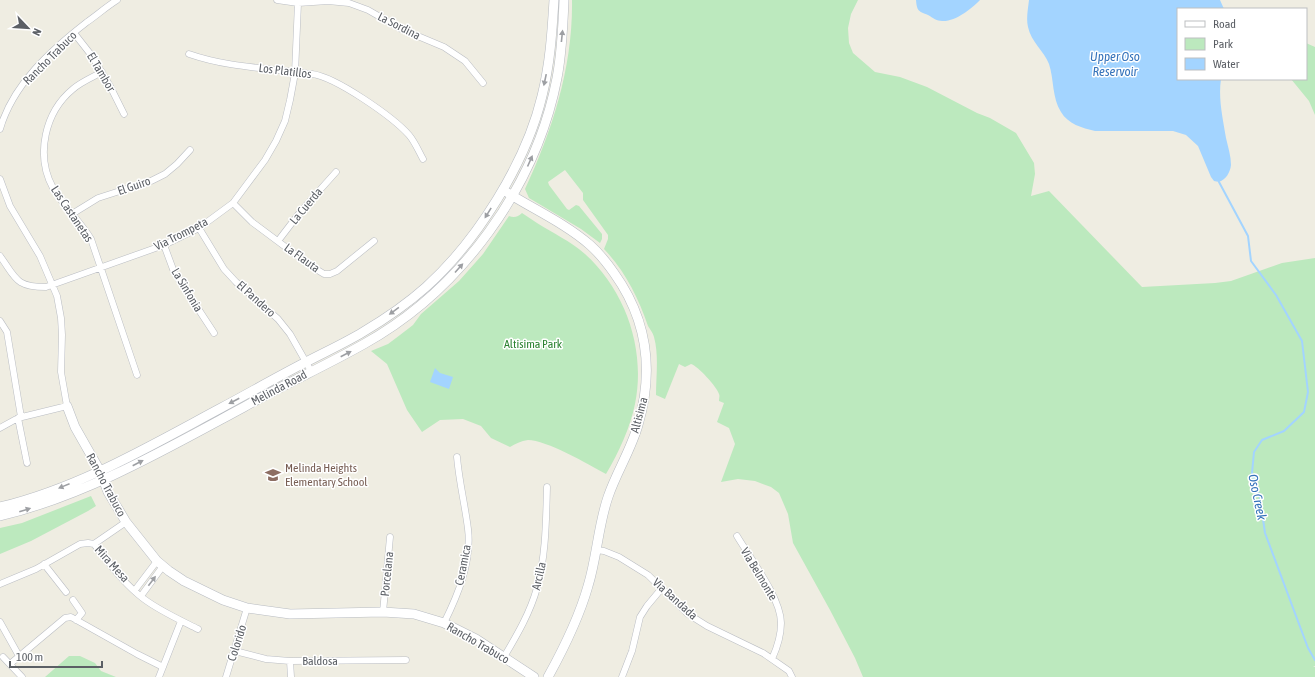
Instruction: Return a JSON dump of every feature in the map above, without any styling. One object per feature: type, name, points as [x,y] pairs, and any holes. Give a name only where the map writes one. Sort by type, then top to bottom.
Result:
[{"type":"main road","name":"Melinda Road","points":[[0,507],[46,494],[100,471],[146,448],[363,332],[425,288],[473,235],[502,190],[522,151],[537,115],[549,65],[554,0]]},
{"type":"main road","name":"Melinda Road","points":[[0,516],[50,501],[103,480],[190,436],[311,371],[365,344],[402,319],[432,295],[472,254],[492,227],[512,196],[530,159],[550,105],[557,78],[564,0]]},
{"type":"main road","name":"Altisima","points":[[502,190],[574,233],[591,246],[601,257],[626,290],[638,318],[646,356],[647,382],[638,427],[608,497],[602,517],[588,585],[577,617],[565,647],[548,677]]},
{"type":"main road","name":"Rancho Trabuco","points":[[67,406],[75,427],[100,471],[108,492],[126,522],[160,564],[184,581],[223,600],[247,608],[290,614],[383,612],[414,614],[444,623],[476,639],[534,677]]},
{"type":"street","name":"Rancho Trabuco","points":[[0,129],[12,100],[24,82],[49,55],[74,33],[117,0]]},
{"type":"street","name":"La Sordina","points":[[277,0],[298,3],[328,1],[349,3],[368,10],[401,29],[444,47],[465,61],[483,83]]},
{"type":"street","name":"Via Trompeta","points":[[0,256],[20,283],[35,287],[46,286],[164,245],[199,228],[233,203],[249,183],[276,141],[285,121],[295,73],[298,3]]},
{"type":"street","name":"El Tambor","points":[[74,33],[92,56],[102,72],[124,114]]},
{"type":"street","name":"Los Platillos","points":[[189,54],[208,61],[295,73],[314,74],[341,84],[375,108],[410,136],[423,159]]},
{"type":"street","name":"Las Castanetas","points":[[102,72],[74,88],[63,99],[50,120],[46,131],[44,159],[52,187],[62,203],[83,226],[91,239],[137,375]]},
{"type":"street","name":"El Guiro","points":[[72,214],[98,198],[151,181],[165,174],[190,150]]},
{"type":"street","name":"La Cuerda","points":[[278,241],[301,211],[336,172]]},
{"type":"street","name":"Rancho Trabuco","points":[[0,179],[10,206],[40,256],[57,296],[62,335],[61,372],[67,406]]},
{"type":"street","name":"La Flauta","points":[[233,203],[252,222],[324,274],[330,274],[337,270],[374,241]]},
{"type":"street","name":"El Pandero","points":[[199,228],[224,268],[236,282],[278,319],[290,334],[311,371]]},
{"type":"street","name":"La Sinfonia","points":[[164,245],[174,272],[214,333]]},
{"type":"street","points":[[0,321],[7,332],[27,462]]},
{"type":"street","points":[[0,428],[19,417],[67,406]]},
{"type":"street","name":"Ceramica","points":[[444,623],[466,566],[468,547],[468,530],[457,457]]},
{"type":"street","name":"Arcilla","points":[[504,657],[529,611],[537,589],[543,563],[547,487]]},
{"type":"street","points":[[94,544],[126,522]]},
{"type":"street","name":"Via Belmonte","points":[[737,536],[775,597],[779,609],[782,622],[781,633],[772,659]]},
{"type":"street","name":"Porcelana","points":[[383,612],[390,537]]},
{"type":"street","name":"Mira Mesa","points":[[0,584],[24,575],[80,544],[94,544],[114,569],[141,596],[181,621],[198,629]]},
{"type":"street","name":"Via Bandada","points":[[596,550],[604,551],[619,557],[648,575],[694,618],[707,626],[763,653],[789,671],[792,677]]},
{"type":"street","points":[[44,564],[66,592]]},
{"type":"street","points":[[141,596],[160,564]]},
{"type":"street","name":"Mira Mesa","points":[[135,590],[160,564]]},
{"type":"street","points":[[622,677],[632,651],[640,618],[647,606],[662,588]]},
{"type":"street","points":[[73,600],[82,612],[76,620]]},
{"type":"street","name":"Colorido","points":[[226,677],[247,608]]},
{"type":"street","points":[[10,664],[65,618],[71,617],[163,667]]},
{"type":"street","points":[[159,677],[181,621]]},
{"type":"street","points":[[0,622],[19,656]]},
{"type":"street","name":"Baldosa","points":[[235,651],[266,659],[290,661],[406,660]]},
{"type":"street","points":[[3,656],[22,677]]},
{"type":"street","points":[[290,661],[291,677]]},
{"type":"green space","points":[[572,0],[858,0],[851,14],[848,28],[849,43],[853,53],[875,72],[900,77],[927,87],[977,113],[990,118],[1016,133],[1034,163],[1035,174],[1031,196],[1049,191],[1142,287],[1231,281],[1282,263],[1315,258],[1315,666],[1313,667],[1315,667],[1315,677],[863,677],[855,658],[830,610],[793,543],[788,514],[779,493],[771,487],[755,481],[738,479],[721,482],[735,444],[729,428],[717,422],[724,403],[719,401],[718,391],[694,366],[691,364],[685,367],[679,364],[665,399],[656,395],[657,358],[654,336],[625,275],[604,249],[608,235],[583,200],[583,193],[565,170],[548,182],[567,209],[569,210],[576,205],[579,206],[602,234],[600,243],[581,229],[529,198],[525,189],[552,120],[565,73],[569,49]]},
{"type":"green space","points":[[1307,43],[1315,47],[1315,115],[1309,101],[1292,80],[1307,80]]},
{"type":"green space","name":"Altisima Park","points":[[522,213],[585,254],[612,285],[622,303],[630,323],[638,363],[638,384],[635,404],[624,440],[606,474],[567,453],[536,441],[525,440],[510,447],[491,438],[481,426],[463,419],[440,420],[422,432],[407,410],[387,364],[371,351],[388,344],[413,325],[421,314],[459,281],[483,254],[509,216],[516,217]]},
{"type":"green space","points":[[91,496],[96,506],[31,541],[0,554],[0,528],[22,523]]},
{"type":"green space","points":[[69,656],[80,656],[95,663],[101,671],[116,677],[45,677]]},
{"type":"water","points":[[916,0],[980,0],[957,17],[947,21],[942,21],[922,13],[917,7]]},
{"type":"water","name":"Upper Oso Reservoir","points":[[1029,0],[1220,0],[1224,8],[1177,8],[1177,80],[1221,80],[1221,109],[1231,162],[1230,171],[1226,177],[1219,182],[1214,181],[1198,146],[1186,135],[1173,131],[1095,131],[1080,127],[1067,120],[1058,107],[1049,64],[1032,37],[1028,27],[1027,14]]},
{"type":"water","points":[[435,368],[440,373],[453,377],[449,389],[430,382]]},
{"type":"waterway","name":"Oso Creek","points":[[1219,182],[1248,236],[1251,261],[1276,295],[1302,341],[1308,392],[1304,412],[1284,431],[1262,440],[1254,452],[1252,473],[1260,498],[1265,533],[1308,648],[1315,660]]},
{"type":"place","name":"Melinda Heights Elementary School","points":[[273,475]]}]
